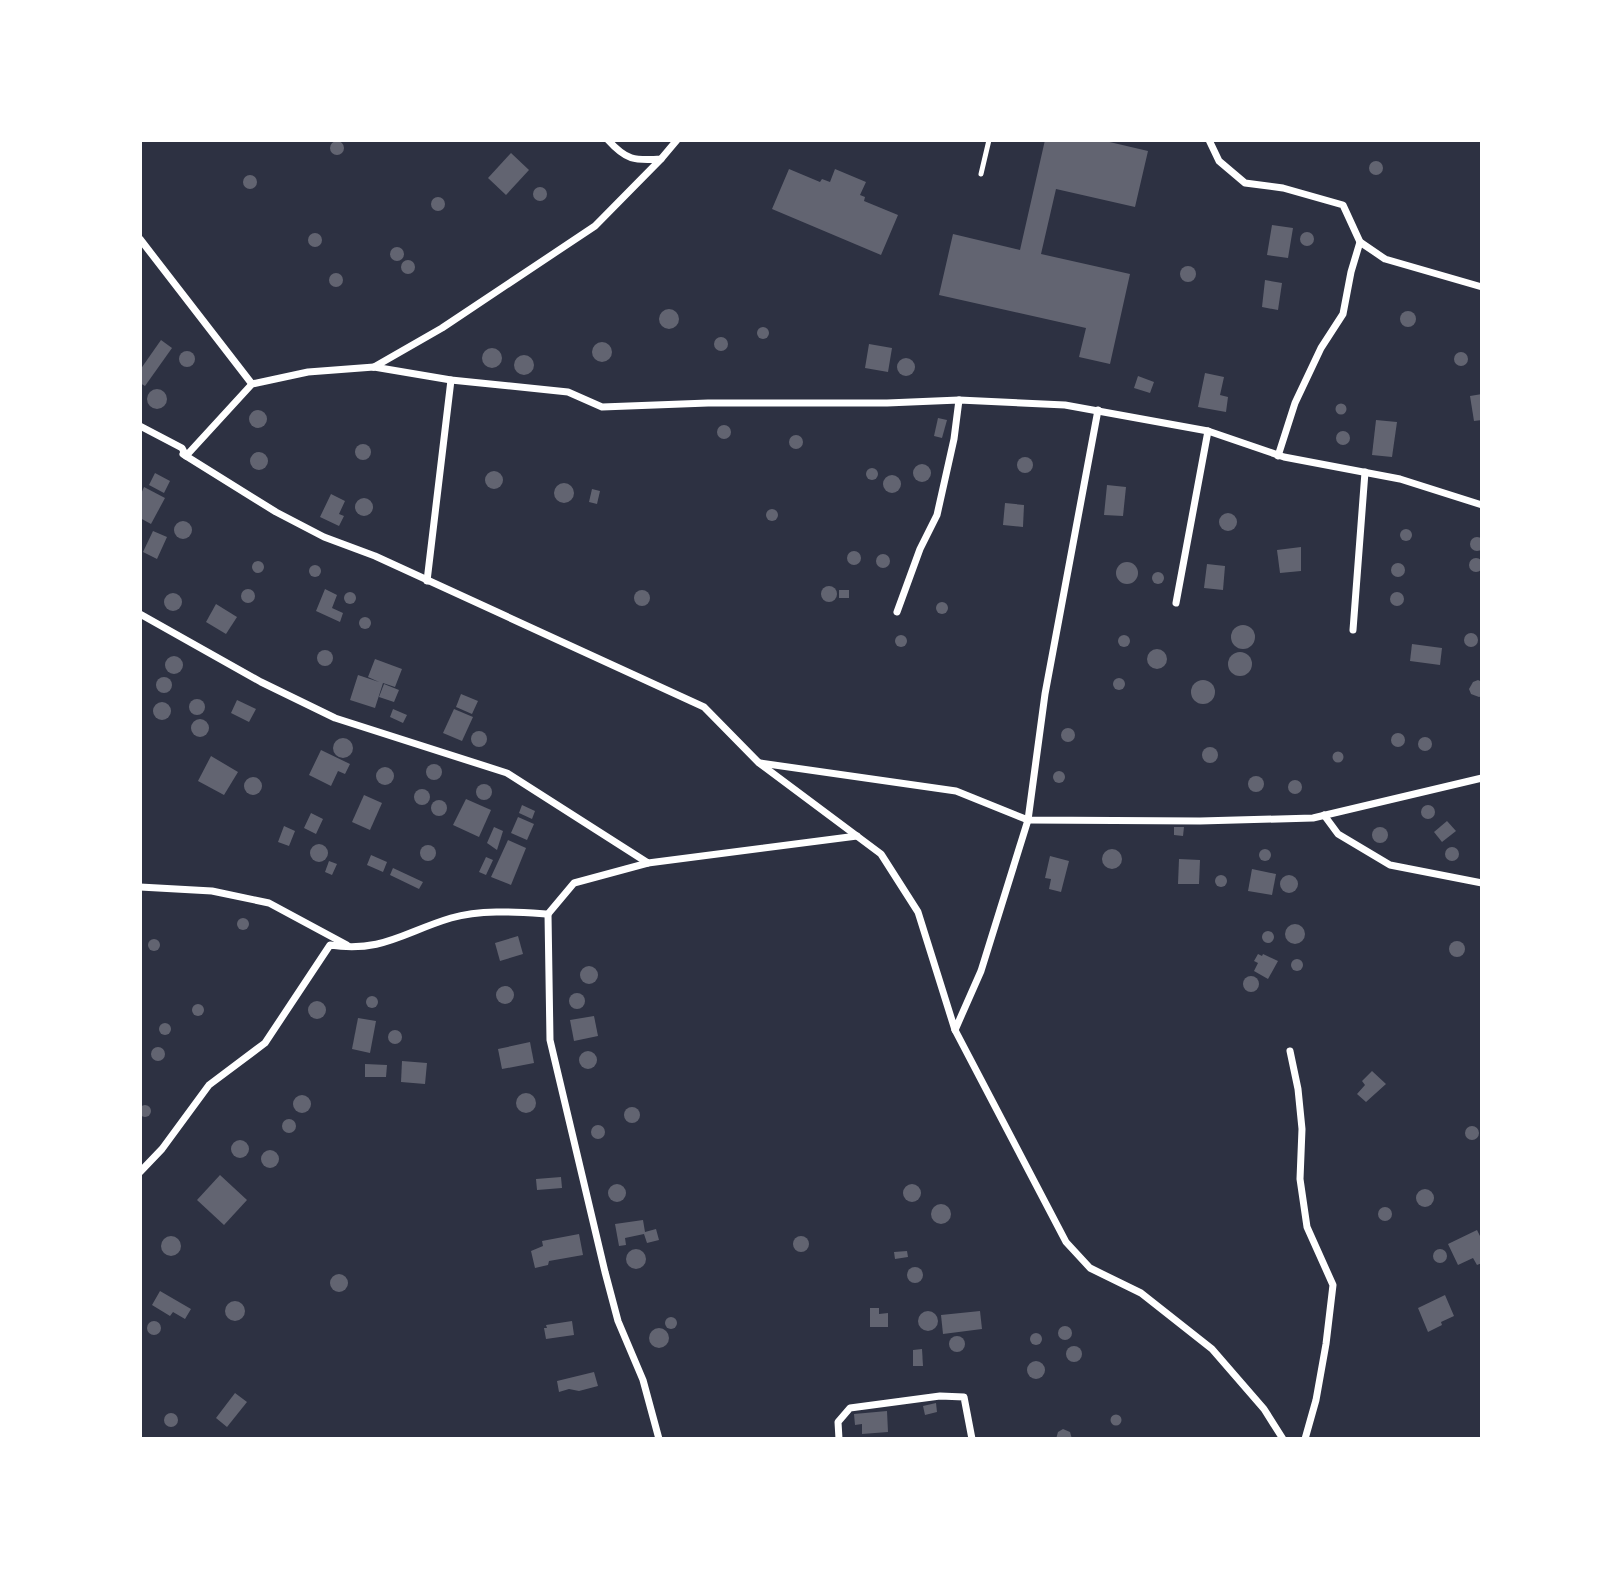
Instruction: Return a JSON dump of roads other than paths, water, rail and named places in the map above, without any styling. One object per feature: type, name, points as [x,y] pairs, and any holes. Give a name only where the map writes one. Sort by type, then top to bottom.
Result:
[{"type":"street","points":[[608,140],[621,154],[641,160],[661,159]]},
{"type":"street","points":[[374,367],[442,328],[595,226],[677,140]]},
{"type":"street","points":[[1209,140],[1219,161],[1245,183],[1283,188],[1343,205],[1360,242],[1385,259],[1482,287]]},
{"type":"street","points":[[140,239],[252,384]]},
{"type":"street","points":[[1278,456],[1295,403],[1321,348],[1343,314],[1360,242]]},
{"type":"street","points":[[186,456],[252,384],[308,372],[374,367],[451,380],[568,393],[602,407],[683,403],[887,403],[959,400],[1065,405],[1208,431],[1278,456],[1400,479],[1482,505]]},
{"type":"street","points":[[427,581],[451,380]]},
{"type":"street","points":[[897,612],[920,549],[937,515],[954,439],[959,400]]},
{"type":"street","points":[[955,1030],[981,971],[1028,820],[1045,694],[1098,410]]},
{"type":"street","points":[[140,426],[182,448],[186,456],[312,531],[704,707],[759,763],[881,854],[918,912],[955,1030],[1066,1242],[1090,1268],[1141,1293],[1212,1349],[1264,1409],[1283,1439]]},
{"type":"street","points":[[1176,603],[1208,431]]},
{"type":"street","points":[[1353,630],[1365,472]]},
{"type":"street","points":[[140,614],[261,682],[335,718],[507,773],[648,863]]},
{"type":"street","points":[[759,763],[957,791],[1028,820],[1313,818],[1482,778]]},
{"type":"street","points":[[1324,815],[1338,834],[1390,865],[1482,883]]},
{"type":"street","points":[[659,1439],[643,1380],[618,1321],[611,1297],[550,1040],[548,914],[573,883],[648,863],[858,836]]},
{"type":"street","points":[[140,887],[212,891],[269,904],[354,949]]},
{"type":"street","points":[[140,1172],[162,1149],[209,1085],[265,1043],[330,945],[354,949],[389,942],[453,917],[506,911],[548,914]]},
{"type":"street","points":[[1290,1051],[1298,1089],[1302,1129],[1300,1179],[1307,1227],[1333,1285],[1318,1389],[1305,1439]]},
{"type":"street","points":[[839,1439],[838,1422],[850,1408],[940,1396],[964,1397],[972,1439]]},
{"type":"lane","points":[[981,174],[989,140]]}]
